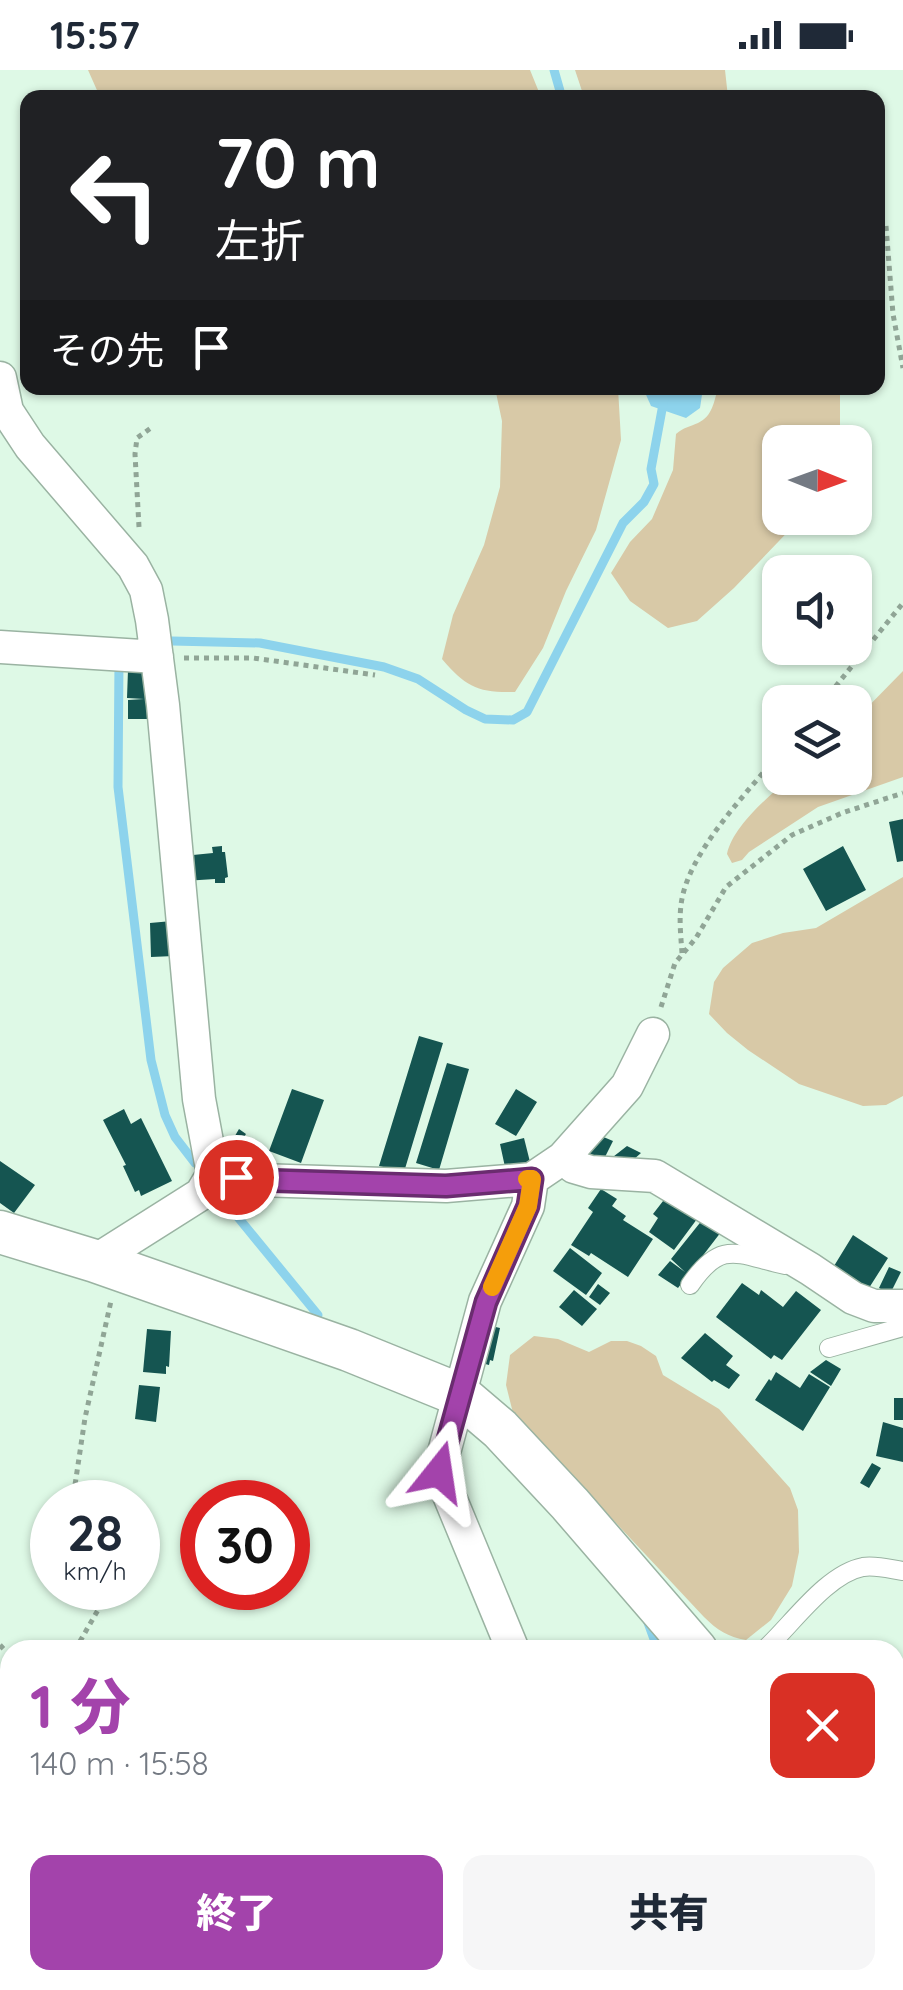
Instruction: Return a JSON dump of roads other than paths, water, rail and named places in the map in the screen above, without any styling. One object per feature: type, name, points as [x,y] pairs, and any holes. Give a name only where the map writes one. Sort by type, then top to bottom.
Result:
[{"type":"street","points":[[0,378],[7,411],[30,446],[136,571],[146,590],[157,657],[199,1099],[213,1174],[201,1194],[105,1265]]},
{"type":"street","points":[[0,647],[157,657]]},
{"type":"street","points":[[213,1174],[258,1180],[446,1186],[532,1179],[563,1158],[627,1086],[653,1034]]},
{"type":"street","points":[[563,1158],[574,1167],[591,1172],[655,1176],[853,1298],[874,1306],[903,1306]]},
{"type":"street","points":[[509,1640],[439,1472],[486,1302],[528,1206],[532,1179]]},
{"type":"street","points":[[0,1232],[349,1350],[460,1396],[500,1429],[570,1504],[687,1640]]},
{"type":"lane","points":[[690,1285],[704,1265],[722,1254],[739,1253],[810,1268]]},
{"type":"lane","points":[[829,1348],[903,1327]]},
{"type":"lane","points":[[774,1640],[824,1589],[845,1574],[862,1567],[903,1571]]},
{"type":"water","points":[[646,395],[702,395],[700,408],[686,418],[651,406]]},
{"type":"waterway","points":[[554,70],[560,90]]},
{"type":"waterway","points":[[172,641],[260,643],[384,667],[418,679],[485,719],[513,720],[527,712],[623,523],[644,502],[654,484],[651,469],[665,395]]},
{"type":"waterway","points":[[119,661],[118,787],[151,1060],[165,1115],[175,1137],[195,1163]]},
{"type":"waterway","points":[[232,1210],[318,1315]]},
{"type":"waterway","points":[[647,1620],[654,1640]]}]
